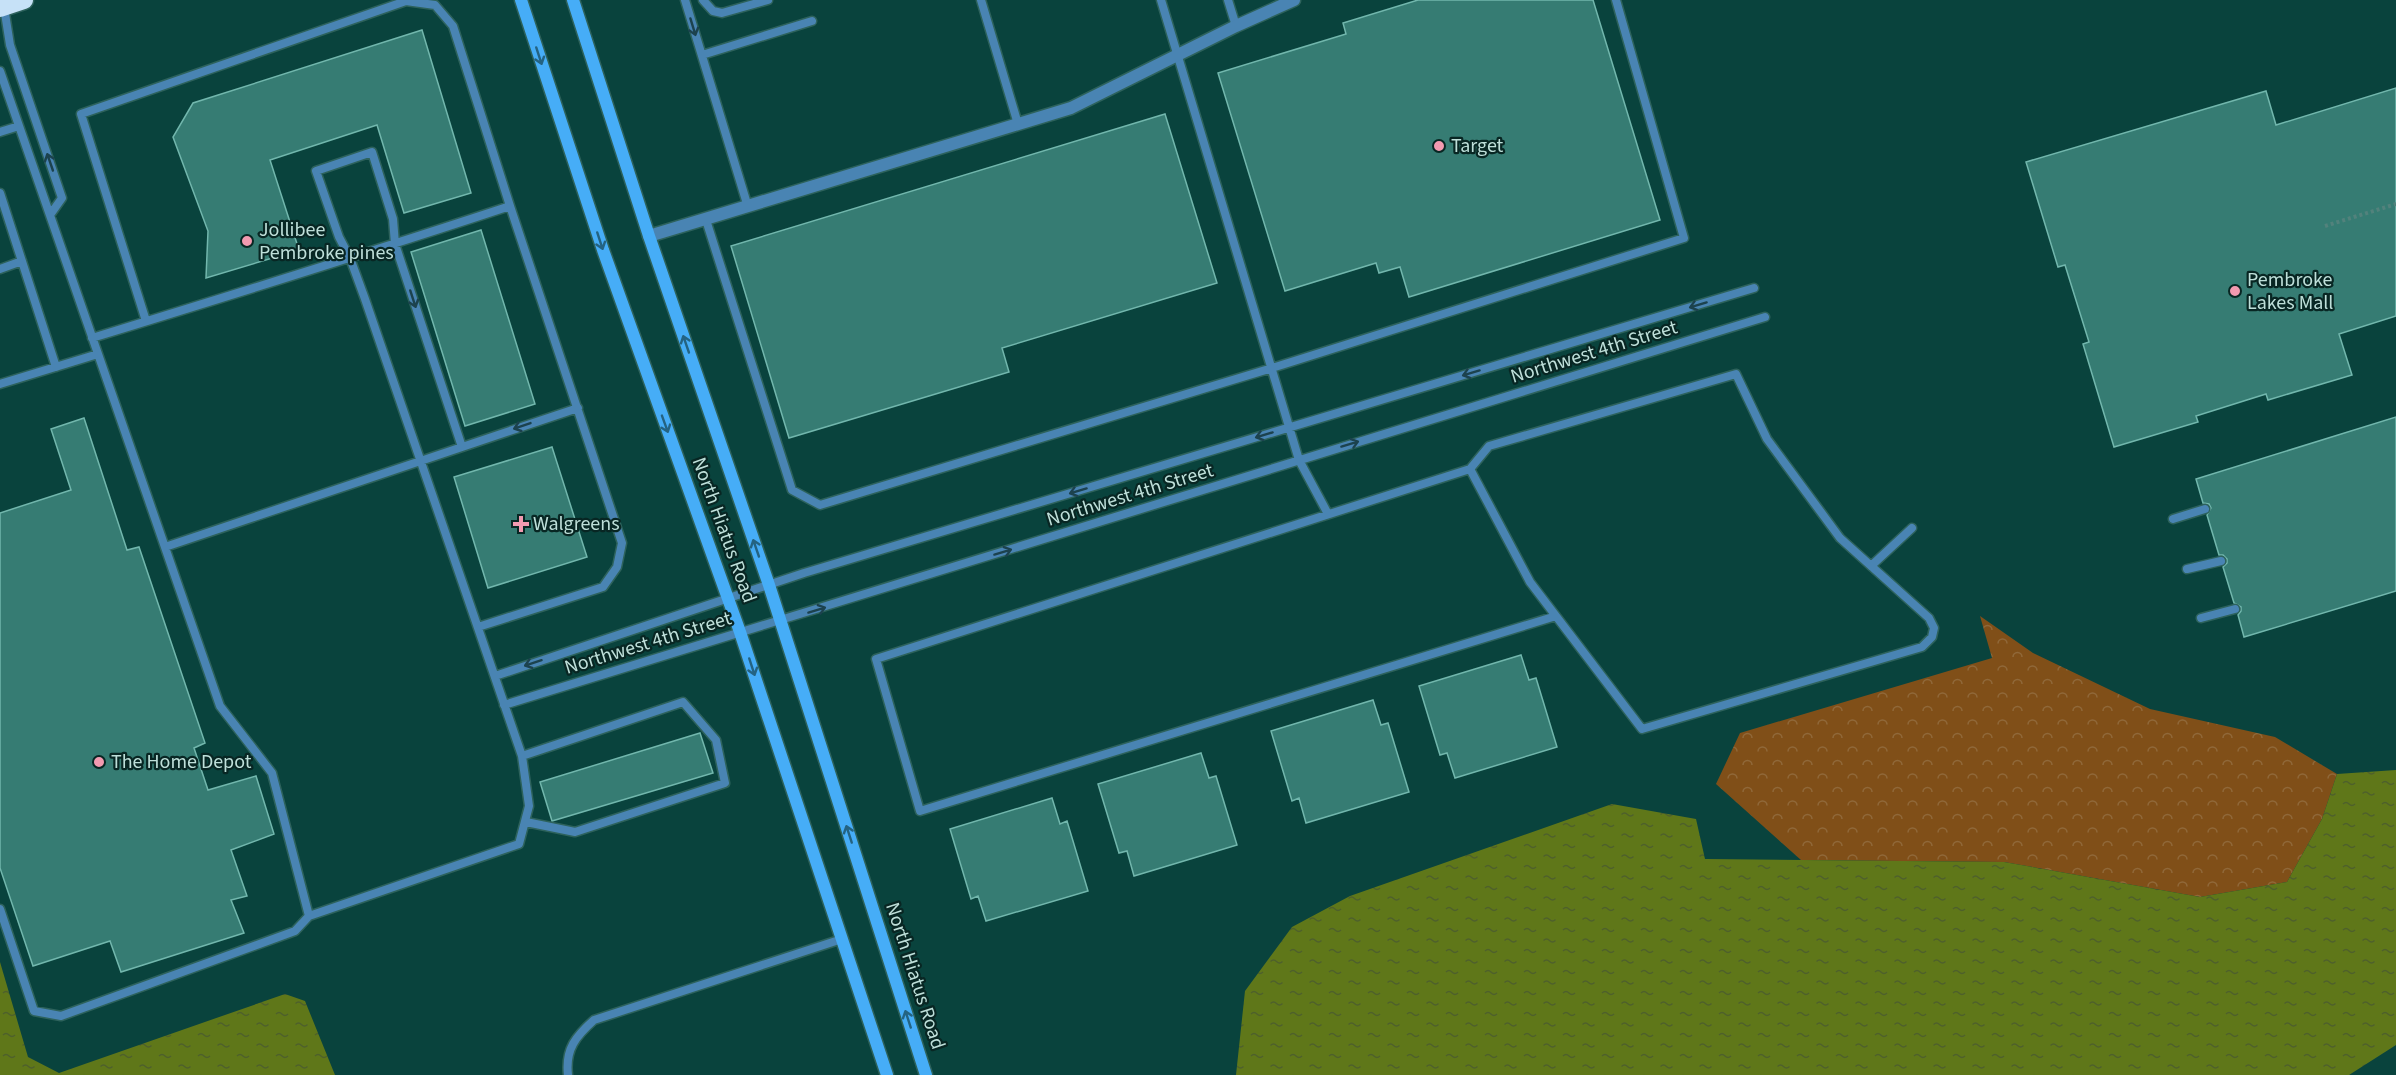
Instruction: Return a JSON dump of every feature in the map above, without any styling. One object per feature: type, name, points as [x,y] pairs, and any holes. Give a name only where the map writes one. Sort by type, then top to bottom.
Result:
[{"type":"highway","points":[[2,8],[24,0]]},
{"type":"main road","name":"North Hiatus Road","points":[[521,0],[603,250],[740,632],[887,1075]]},
{"type":"main road","name":"North Hiatus Road","points":[[573,0],[649,236],[781,621],[926,1075]]},
{"type":"street","points":[[649,236],[1071,108],[1178,54],[1294,0]]},
{"type":"lane","points":[[685,0],[748,207]]},
{"type":"lane","points":[[703,0],[713,11],[722,13],[753,2],[768,0]]},
{"type":"lane","points":[[981,0],[1018,124]]},
{"type":"lane","points":[[1161,0],[1299,460],[1328,514]]},
{"type":"lane","points":[[1228,0],[1236,26]]},
{"type":"lane","points":[[706,220],[792,490],[820,505],[1272,368],[1684,238],[1616,0]]},
{"type":"lane","points":[[146,321],[81,114],[406,1],[435,5],[453,26],[622,543],[617,567],[603,587],[478,627]]},
{"type":"lane","points":[[2,8],[10,45],[62,198],[50,215]]},
{"type":"lane","points":[[702,55],[812,21]]},
{"type":"lane","points":[[0,71],[220,706],[272,773],[309,916]]},
{"type":"lane","points":[[0,132],[19,126]]},
{"type":"lane","points":[[0,909],[34,1011],[61,1017],[295,931],[309,916],[519,844],[529,806],[522,756],[350,258],[339,237],[316,171],[372,152],[393,219],[395,244],[462,447]]},
{"type":"lane","points":[[0,193],[56,367]]},
{"type":"lane","points":[[92,338],[510,206]]},
{"type":"lane","points":[[0,269],[22,261]]},
{"type":"lane","name":"Northwest 4th Street","points":[[495,676],[769,585],[1754,288]]},
{"type":"lane","name":"Northwest 4th Street","points":[[504,705],[1765,317]]},
{"type":"lane","points":[[0,384],[98,354]]},
{"type":"lane","points":[[1470,469],[1530,582],[1556,616],[1642,729],[1922,647],[1932,637],[1934,628],[1929,618],[1840,538],[1767,439],[1736,374],[1489,446],[1470,469],[876,659],[920,811],[1556,616]]},
{"type":"lane","points":[[165,547],[578,408]]},
{"type":"lane","points":[[2173,519],[2205,509]]},
{"type":"lane","points":[[1871,566],[1912,528]]},
{"type":"lane","points":[[2187,569],[2221,561]]},
{"type":"lane","points":[[2201,618],[2235,609]]},
{"type":"lane","points":[[522,756],[683,702],[716,740],[725,783],[575,832],[526,822]]},
{"type":"lane","points":[[568,1075],[569,1055],[576,1037],[594,1020],[842,939]]},
{"type":"path","points":[[2325,226],[2396,204]]},
{"type":"green space","points":[[1980,616],[2033,653],[2150,709],[2275,737],[2337,774],[2322,819],[2287,882],[2200,897],[2004,862],[1801,860],[1716,784],[1740,733],[1992,658]]},
{"type":"water","points":[[2396,770],[2396,1045],[2349,1075],[1236,1075],[1245,991],[1292,927],[1350,896],[1612,804],[1696,819],[1705,859],[2004,862],[2200,897],[2287,882],[2322,819],[2337,774]]},
{"type":"water","points":[[0,962],[28,1057],[59,1073],[285,994],[305,1001],[335,1075],[0,1075]]},
{"type":"building","name":"Target","points":[[1418,0],[1593,0],[1660,220],[1409,297],[1400,267],[1379,273],[1376,263],[1285,291],[1218,73],[1346,34],[1343,23]]},
{"type":"building","points":[[422,30],[471,193],[404,213],[377,125],[270,160],[299,250],[206,278],[208,231],[173,137],[193,103]]},
{"type":"building","name":"Pembroke Lakes Mall","points":[[2396,88],[2396,316],[2339,334],[2352,375],[2268,400],[2266,394],[2196,416],[2198,422],[2114,447],[2083,344],[2089,342],[2065,265],[2058,267],[2026,162],[2266,91],[2276,125]]},
{"type":"building","points":[[1165,114],[1217,283],[1002,348],[1009,372],[789,438],[731,246]]},
{"type":"building","points":[[481,230],[535,404],[465,426],[411,252]]},
{"type":"building","points":[[2396,417],[2396,591],[2244,637],[2238,615],[2241,607],[2234,603],[2223,567],[2227,559],[2219,555],[2207,515],[2211,508],[2209,504],[2203,503],[2196,479]]},
{"type":"building","name":"The Home Depot","points":[[84,418],[127,550],[139,547],[205,743],[194,748],[208,790],[256,776],[274,834],[231,850],[247,896],[231,900],[244,933],[121,972],[110,941],[33,966],[0,868],[0,513],[71,490],[51,429]]},
{"type":"building","name":"Walgreens","points":[[552,447],[587,557],[488,588],[454,477]]},
{"type":"building","points":[[1521,655],[1529,680],[1536,678],[1557,747],[1455,778],[1447,753],[1440,755],[1419,686]]},
{"type":"building","points":[[1373,700],[1381,725],[1388,723],[1409,792],[1306,823],[1299,798],[1292,801],[1271,731]]},
{"type":"building","points":[[700,733],[713,773],[552,821],[540,782]]},
{"type":"building","points":[[1201,753],[1209,778],[1216,776],[1237,845],[1134,876],[1127,851],[1119,853],[1098,784]]},
{"type":"building","points":[[1052,798],[1060,824],[1067,821],[1088,891],[986,921],[978,896],[971,899],[950,829]]},
{"type":"place","name":"Target","points":[[1439,146]]},
{"type":"place","name":"Jollibee Pembroke pines","points":[[247,241]]},
{"type":"place","name":"Pembroke Lakes Mall","points":[[2235,291]]},
{"type":"place","name":"Walgreens","points":[[521,524]]},
{"type":"place","name":"The Home Depot","points":[[99,762]]}]
